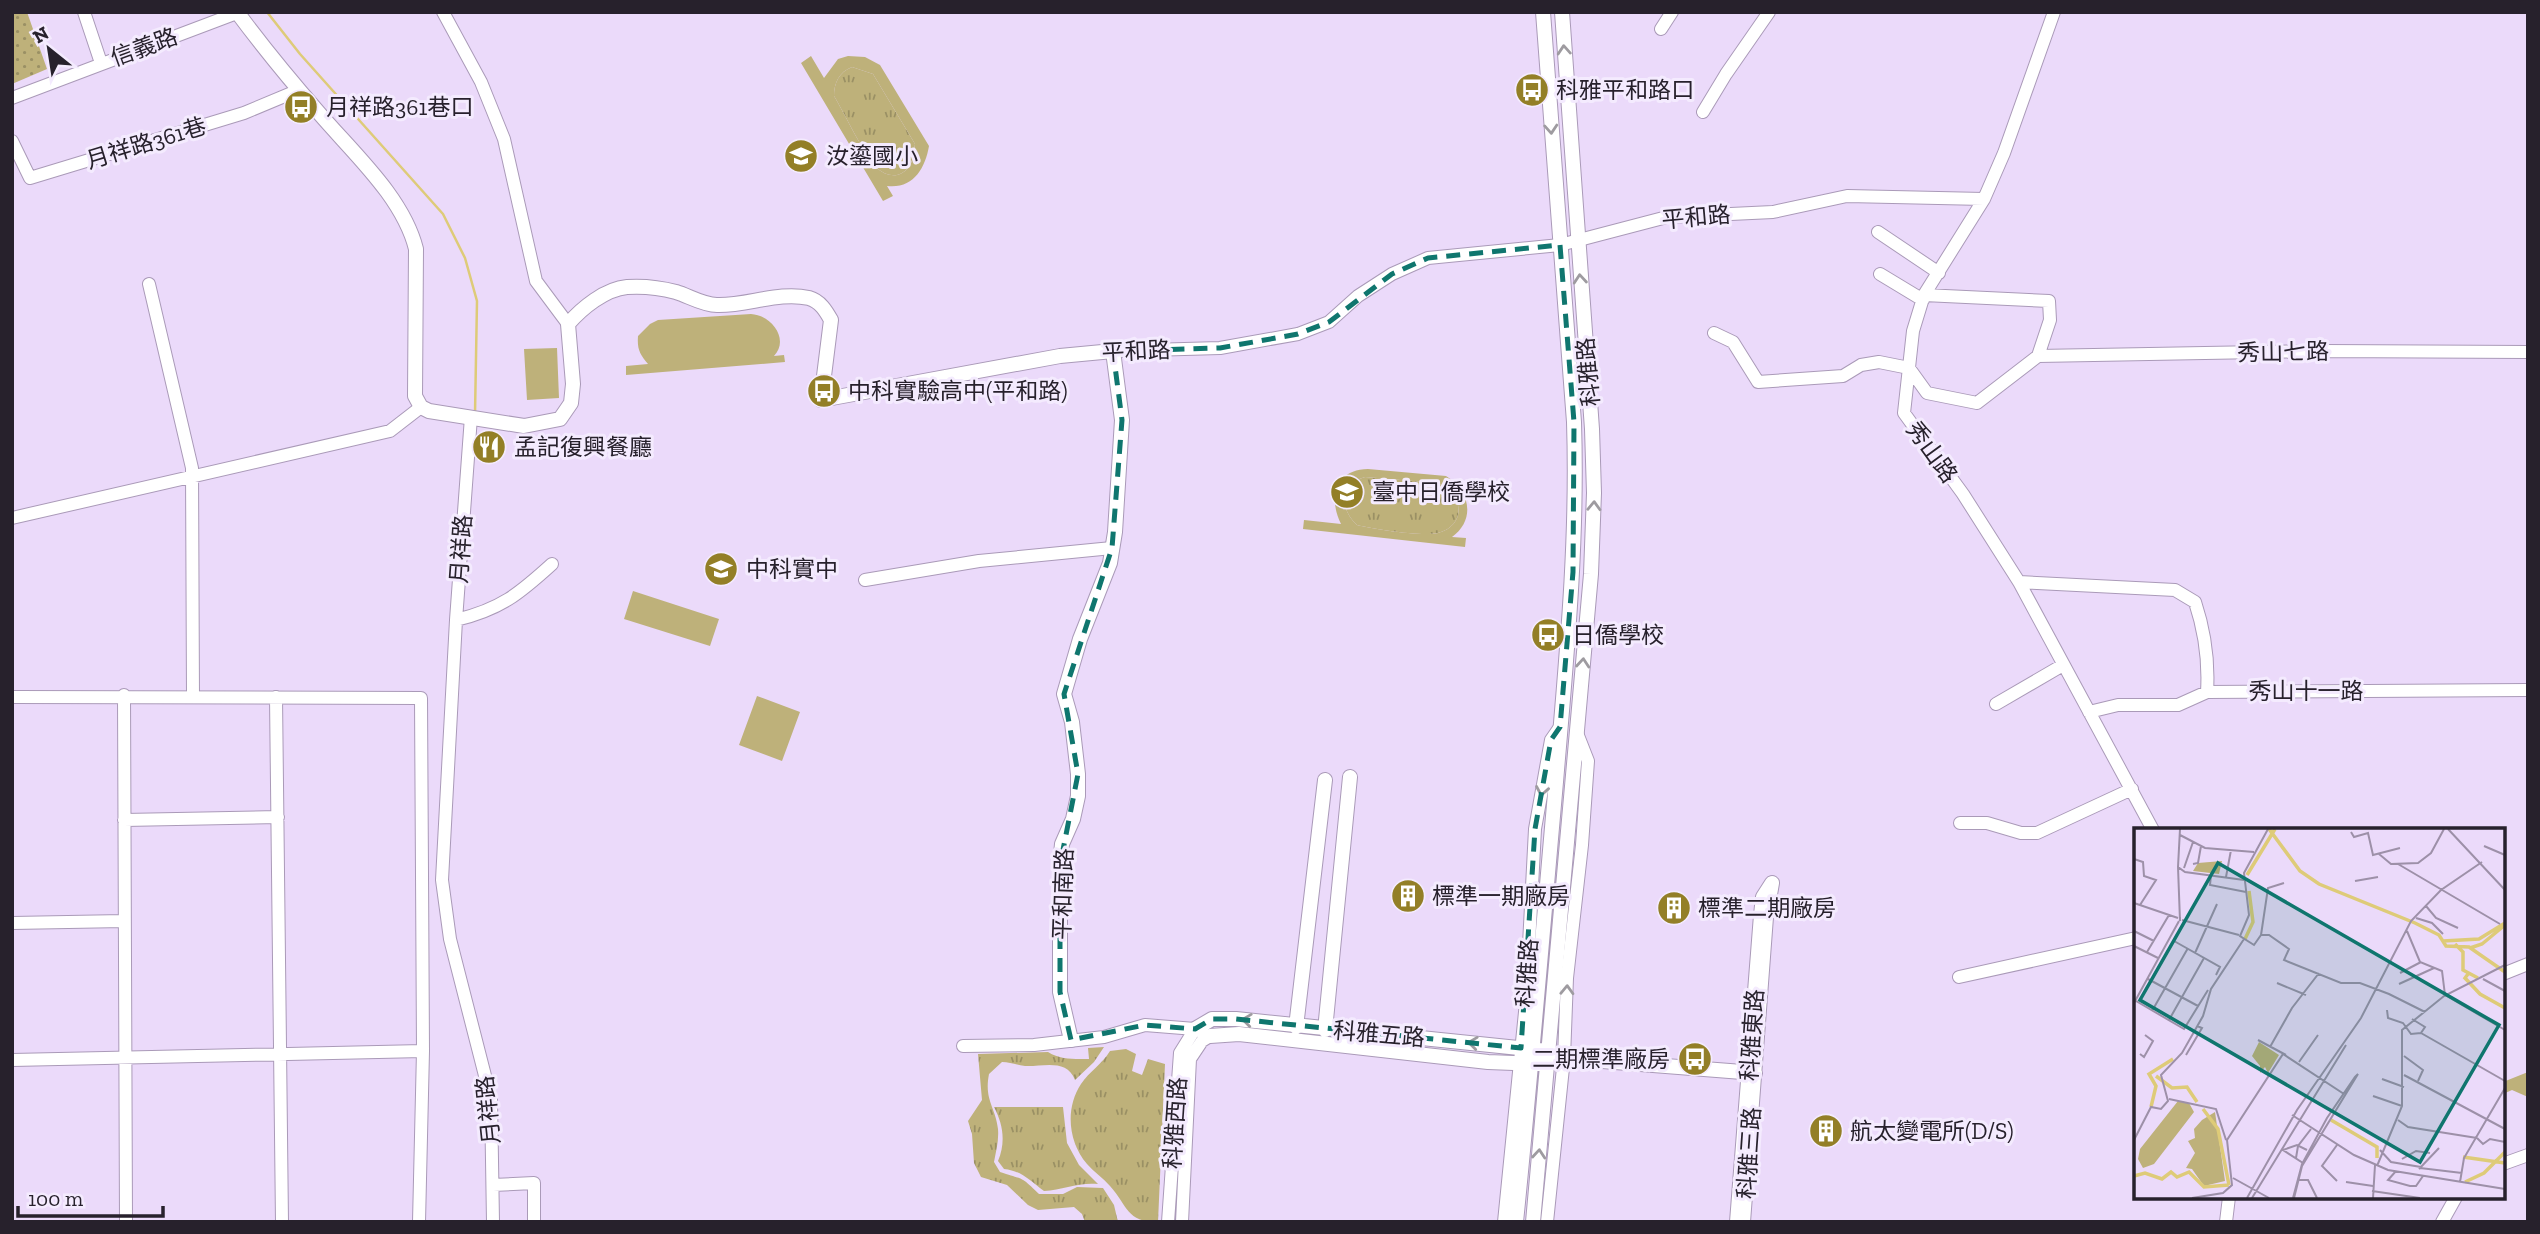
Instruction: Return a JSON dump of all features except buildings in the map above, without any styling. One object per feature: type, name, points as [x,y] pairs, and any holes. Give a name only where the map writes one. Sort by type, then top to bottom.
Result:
[{"type":"street","points":[[84,12],[100,63]]},
{"type":"street","points":[[237,12],[299,90],[391,197],[411,230],[416,248],[414,379],[415,396],[421,407],[429,411],[524,426],[560,419],[571,404],[573,384],[569,324],[536,281],[504,139],[481,82],[443,12]]},
{"type":"street","name":"信義路","points":[[12,98],[237,12]]},
{"type":"street","name":"科雅路","points":[[1516,1222],[1533,1057],[1573,572],[1576,489],[1574,422],[1543,12]]},
{"type":"street","name":"科雅路","points":[[1504,1222],[1533,1057],[1576,731],[1591,574],[1594,493],[1592,429],[1562,12]]},
{"type":"street","points":[[1661,29],[1672,12]]},
{"type":"street","points":[[1703,113],[1769,12]]},
{"type":"street","name":"秀山路","points":[[2054,12],[2004,153],[1984,200],[1923,297],[1913,331],[1904,413],[1963,494],[2019,582],[2152,828]]},
{"type":"street","name":"月祥路361巷","points":[[12,141],[30,178],[244,113],[299,90]]},
{"type":"street","name":"平和路","points":[[569,324],[578,312],[612,290],[627,287],[674,291],[714,305],[767,298],[806,298],[821,305],[831,320],[821,400],[1060,356],[1113,351],[1220,348],[1298,334],[1329,322],[1358,296],[1392,274],[1428,258],[1560,246],[1667,217],[1773,212],[1847,196],[1984,200]]},
{"type":"street","points":[[1878,232],[1938,273]]},
{"type":"street","points":[[1714,333],[1733,342],[1758,382],[1843,376],[1861,365],[1879,362],[1909,368],[1927,393],[1977,403],[2038,356],[2050,320],[2049,301],[1923,297],[1880,274]]},
{"type":"street","points":[[149,284],[192,468],[193,697]]},
{"type":"street","name":"平和南路","points":[[1071,1040],[1060,992],[1060,865],[1062,844],[1073,819],[1078,796],[1078,774],[1072,722],[1064,694],[1080,639],[1110,563],[1122,420],[1113,351]]},
{"type":"street","name":"秀山七路","points":[[2038,356],[2323,351],[2528,352]]},
{"type":"street","points":[[12,518],[390,431],[421,407]]},
{"type":"street","name":"月祥路","points":[[474,417],[442,880],[450,939],[491,1098],[494,1222]]},
{"type":"street","points":[[865,580],[979,561],[1112,548]]},
{"type":"street","points":[[459,619],[488,612],[522,592],[552,564]]},
{"type":"street","points":[[2019,582],[2175,590],[2195,601],[2204,630],[2208,662],[2207,692]]},
{"type":"street","points":[[1996,704],[2063,665]]},
{"type":"street","name":"秀山十一路","points":[[2088,712],[2118,705],[2178,705],[2207,692],[2528,690]]},
{"type":"street","points":[[124,695],[126,1222]]},
{"type":"street","points":[[12,697],[124,695],[421,698],[423,1051],[419,1222]]},
{"type":"street","points":[[276,697],[282,1222]]},
{"type":"street","name":"科雅路","points":[[1547,1222],[1564,1058],[1567,978],[1582,845],[1588,761],[1576,731]]},
{"type":"street","points":[[1325,1030],[1350,777]]},
{"type":"street","points":[[1296,1027],[1325,780]]},
{"type":"street","points":[[1960,822],[1987,823],[2021,833],[2037,833],[2132,789]]},
{"type":"street","points":[[124,820],[278,817]]},
{"type":"street","name":"科雅東路","points":[[1737,1222],[1752,1073],[1761,915],[1763,897],[1772,883],[1766,916]]},
{"type":"street","name":"科雅三路","points":[[1743,1222],[1752,1073],[1766,916]]},
{"type":"street","points":[[12,922],[124,921]]},
{"type":"street","points":[[1959,977],[2134,938]]},
{"type":"street","points":[[2505,973],[2528,964]]},
{"type":"street","name":"科雅五路","points":[[1195,1028],[1212,1020],[1236,1019],[1533,1057],[1752,1073]]},
{"type":"street","points":[[963,1046],[1034,1045],[1104,1037],[1145,1025],[1195,1028],[1210,1036]]},
{"type":"street","name":"科雅西路","points":[[1168,1222],[1180,1053],[1195,1028]]},
{"type":"street","name":"科雅五路","points":[[1210,1036],[1239,1034],[1488,1062],[1533,1057]]},
{"type":"street","name":"科雅西路","points":[[1182,1222],[1191,1059],[1202,1041],[1210,1036]]},
{"type":"street","points":[[12,1060],[423,1051]]},
{"type":"street","name":"科雅路","points":[[1533,1057],[1533,1222]]},
{"type":"street","points":[[2505,1163],[2528,1155]]},
{"type":"street","points":[[493,1185],[534,1183],[534,1222]]},
{"type":"street","points":[[2226,1222],[2229,1199]]},
{"type":"street","points":[[2442,1222],[2455,1199]]},
{"type":"highlighted area","points":[[1560,245],[1574,422],[1573,572],[1560,727],[1551,740],[1535,829],[1521,1048],[1236,1019],[1212,1019],[1195,1029],[1145,1025],[1071,1040],[1060,992],[1060,865],[1078,774],[1064,694],[1112,548],[1122,420],[1113,351],[1220,348],[1298,334],[1329,322],[1392,274],[1428,258]]},
{"type":"green space","points":[[12,12],[27,12],[47,69],[12,84]]},
{"type":"green space","points":[[811,56],[824,78],[838,59],[848,56],[865,57],[880,65],[929,146],[921,170],[911,181],[887,186],[893,196],[883,201],[801,63]],"holes":[[[852,67],[873,74],[915,144],[911,164],[899,174],[885,174],[872,162],[834,96],[838,78],[847,69]]]},
{"type":"green space","points":[[852,67],[873,74],[915,144],[910,164],[899,174],[885,174],[872,162],[834,96],[838,78]]},
{"type":"green space","points":[[751,314],[765,319],[776,329],[780,342],[774,356],[784,355],[785,362],[626,375],[626,366],[648,364],[640,352],[638,336],[658,320]]},
{"type":"green space","points":[[557,348],[559,398],[527,400],[524,349]]},
{"type":"green space","points":[[1368,469],[1446,476],[1465,497],[1465,522],[1452,537],[1466,538],[1465,547],[1303,529],[1304,520],[1341,524],[1335,504],[1337,487],[1348,474]],"holes":[[[1365,477],[1437,483],[1452,493],[1458,508],[1454,523],[1438,533],[1410,533],[1357,525],[1345,504],[1344,498],[1350,485]]]},
{"type":"green space","points":[[1365,477],[1437,483],[1452,493],[1457,501],[1458,516],[1448,529],[1431,534],[1357,525],[1347,511],[1344,498],[1350,485]]},
{"type":"green space","points":[[633,591],[719,619],[710,646],[624,619]]},
{"type":"green space","points":[[757,696],[800,712],[782,761],[739,745]]},
{"type":"green space","points":[[1104,1047],[1094,1062],[1075,1080],[1071,1073],[1060,1066],[1025,1066],[1002,1062],[989,1074],[988,1090],[998,1129],[994,1162],[1000,1172],[1021,1179],[1039,1194],[1063,1194],[1077,1187],[1103,1188],[1114,1205],[1118,1222],[1085,1222],[1082,1214],[1074,1207],[1038,1210],[1028,1205],[1007,1185],[981,1177],[974,1163],[972,1134],[968,1121],[982,1100],[978,1054],[1048,1052],[1063,1058],[1089,1059],[1088,1048]]},
{"type":"green space","points":[[1126,1049],[1136,1054],[1132,1071],[1142,1075],[1148,1059],[1165,1064],[1158,1222],[1140,1219],[1129,1212],[1110,1186],[1081,1155],[1071,1125],[1073,1104],[1081,1084],[1110,1051]]},
{"type":"green space","points":[[2528,1072],[2528,1097],[2512,1090],[2505,1093],[2505,1081]]},
{"type":"green space","points":[[994,1107],[1063,1107],[1067,1143],[1079,1165],[1098,1184],[1044,1191],[1021,1174],[1004,1169],[998,1161],[1002,1133]]},
{"type":"waterway","points":[[267,12],[300,54],[443,214],[465,258],[477,301],[475,414]]},
{"type":"place","name":"科雅平和路口","points":[[1532,90]]},
{"type":"place","name":"月祥路361巷口","points":[[301,107]]},
{"type":"place","name":"汝鎏國小","points":[[801,156]]},
{"type":"place","name":"中科實驗高中(平和路)","points":[[824,391]]},
{"type":"place","name":"孟記復興餐廳","points":[[489,447]]},
{"type":"place","name":"臺中日僑學校","points":[[1347,492]]},
{"type":"place","name":"中科實中","points":[[721,569]]},
{"type":"place","name":"日僑學校","points":[[1548,635]]},
{"type":"place","name":"標準一期廠房","points":[[1408,896]]},
{"type":"place","name":"標準二期廠房","points":[[1674,908]]},
{"type":"place","name":"二期標準廠房","points":[[1695,1059]]},
{"type":"place","name":"航太變電所(D/S)","points":[[1826,1131]]}]
